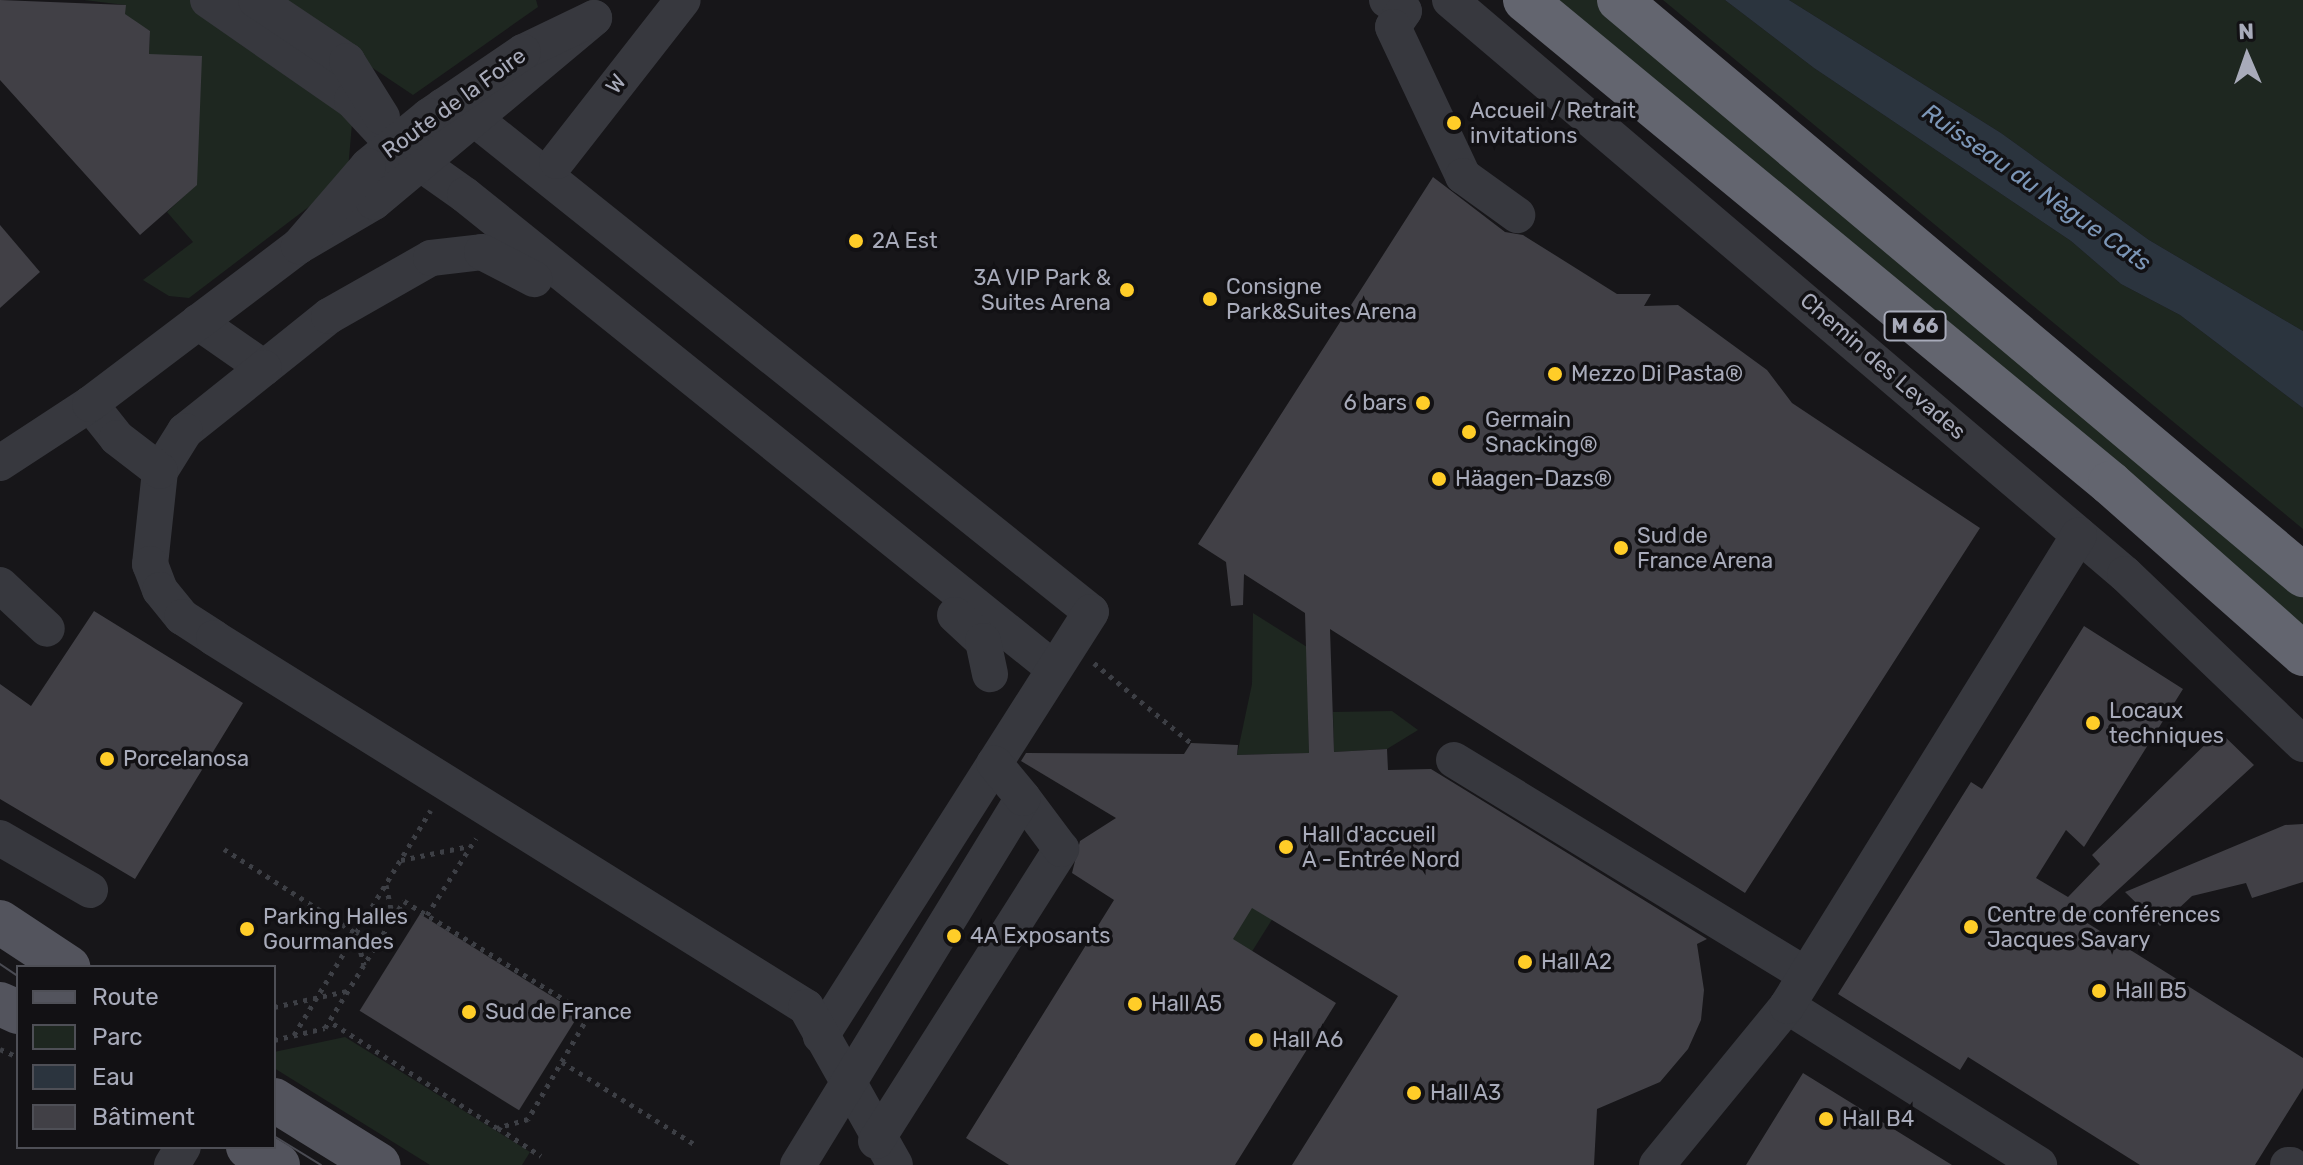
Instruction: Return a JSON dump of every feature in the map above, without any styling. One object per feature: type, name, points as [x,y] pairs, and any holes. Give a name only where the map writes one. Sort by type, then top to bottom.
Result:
[{"type":"highway","name":"M 66","points":[[1525,0],[2110,483],[2303,654]]},
{"type":"highway","name":"M 66","points":[[1619,0],[2303,575]]},
{"type":"main road","points":[[0,922],[65,965]]},
{"type":"main road","points":[[276,1101],[379,1165]]},
{"type":"main road","points":[[251,1149],[278,1165]]},
{"type":"street","points":[[208,0],[352,100],[393,144],[421,166],[1061,656]]},
{"type":"street","points":[[256,0],[347,61],[373,96],[393,144]]},
{"type":"street","name":"Chemin des Levades","points":[[1450,0],[2079,535],[2303,744]]},
{"type":"street","name":"W","points":[[542,163],[679,3]]},
{"type":"street","points":[[1401,4],[1393,27],[1463,176],[1517,215]]},
{"type":"street","name":"Route de la Foire","points":[[299,246],[393,144],[523,52],[607,5]]},
{"type":"street","name":"Route de la Foire","points":[[0,463],[90,404],[299,246],[421,166],[477,122],[607,5]]},
{"type":"street","points":[[443,106],[459,106],[477,122],[542,163],[1015,554],[1091,612],[821,1036]]},
{"type":"street","points":[[462,252],[485,216]]},
{"type":"street","points":[[990,674],[983,641],[956,616],[515,264],[462,252],[431,258],[398,275],[329,316],[185,431],[160,471],[150,564],[160,590],[182,617],[806,1007],[847,1087],[886,1153],[1061,849],[994,763]]},
{"type":"street","points":[[198,322],[264,368]]},
{"type":"street","points":[[90,404],[117,438],[160,471]]},
{"type":"street","points":[[1657,1165],[1787,1006],[2079,535]]},
{"type":"street","points":[[0,585],[47,629]]},
{"type":"street","points":[[1454,760],[1806,975]]},
{"type":"street","points":[[798,1165],[1023,798]]},
{"type":"street","points":[[0,838],[90,890]]},
{"type":"street","points":[[1787,1006],[2039,1165]]},
{"type":"path","points":[[1061,656],[1191,743]]},
{"type":"path","points":[[293,1036],[431,810]]},
{"type":"path","points":[[427,915],[476,838]]},
{"type":"path","points":[[400,860],[470,846]]},
{"type":"path","points":[[224,849],[356,933],[364,965]]},
{"type":"path","points":[[385,884],[393,918]]},
{"type":"path","points":[[276,1040],[329,1021],[404,901],[589,1015],[528,1119],[497,1128]]},
{"type":"path","points":[[276,1007],[348,990]]},
{"type":"path","points":[[329,1021],[541,1156]]},
{"type":"path","points":[[562,1062],[696,1145]]},
{"type":"green space","points":[[84,0],[192,0],[336,97],[352,124],[348,169],[331,190],[189,298],[169,296],[143,280],[193,242],[167,212],[197,184],[149,54],[150,31],[125,17],[125,5]]},
{"type":"green space","points":[[271,0],[536,0],[538,7],[413,95]]},
{"type":"green space","points":[[1554,0],[1599,0],[2303,586],[2303,628]]},
{"type":"green space","points":[[1663,0],[1725,0],[1814,68],[2071,241],[2121,284],[2180,315],[2303,408],[2303,529]]},
{"type":"green space","points":[[1789,0],[2303,0],[2303,331],[2149,240],[2001,133]]},
{"type":"green space","points":[[1253,613],[1307,647],[1309,753],[1237,755],[1252,684]]},
{"type":"green space","points":[[1392,711],[1418,730],[1387,749],[1334,752],[1333,712]]},
{"type":"green space","points":[[1242,894],[1275,915],[1251,953],[1218,932]]},
{"type":"green space","points":[[345,1037],[530,1152],[522,1165],[430,1165],[276,1069],[276,1052]]},
{"type":"water","name":"Ruisseau du Nègue Cats","points":[[1725,0],[1789,0],[2001,133],[2149,240],[2303,331],[2303,408],[2180,315],[2121,284],[2071,241],[1814,68]]},
{"type":"building","points":[[0,0],[126,5],[125,14],[150,31],[149,54],[202,56],[197,185],[140,235],[0,80]]},
{"type":"building","points":[[1433,177],[1505,232],[1523,235],[1617,294],[1651,294],[1644,306],[1678,305],[1767,370],[1792,403],[1980,528],[1745,893],[1330,629],[1334,752],[1387,749],[1388,770],[1431,769],[1707,939],[1697,944],[1704,990],[1701,1020],[1688,1049],[1660,1082],[1597,1109],[1594,1165],[1292,1165],[1398,996],[1252,908],[1233,939],[1336,1003],[1235,1165],[1009,1165],[966,1138],[1114,900],[1072,873],[1080,841],[1116,818],[1021,761],[1026,753],[1184,754],[1191,743],[1238,745],[1237,755],[1309,753],[1305,613],[1244,574],[1243,605],[1231,606],[1226,562],[1198,544]]},
{"type":"building","points":[[0,225],[40,272],[0,308]]},
{"type":"building","name":"Porcelanosa","points":[[94,611],[243,703],[135,879],[0,799],[0,684],[31,706]]},
{"type":"building","points":[[2084,626],[2183,689],[2084,847],[2066,830],[2036,878],[2068,897],[2100,864],[2092,855],[2219,731],[2254,765],[2084,921],[2303,1058],[2303,1088],[2255,1165],[2140,1165],[1968,1057],[1960,1070],[1838,994],[1971,782],[1982,789]]},
{"type":"building","points":[[2303,824],[2303,882],[2252,898],[2246,883],[2192,896],[2160,926],[2125,892],[2285,825]]},
{"type":"building","name":"Sud de France","points":[[420,914],[579,1014],[519,1110],[360,1011]]},
{"type":"building","name":"Hall B4","points":[[1803,1073],[1866,1112],[1952,1165],[1746,1165]]},
{"type":"tram line","points":[[0,964],[16,975]]},
{"type":"tram line","points":[[276,1137],[321,1165]]},
{"type":"place","name":"Accueil / Retrait invitations","points":[[1454,123]]},
{"type":"place","name":"2A Est","points":[[856,241]]},
{"type":"place","name":"3A VIP Park & Suites Arena","points":[[1127,290]]},
{"type":"place","name":"Consigne Park&Suites Arena","points":[[1210,299]]},
{"type":"place","name":"Mezzo Di Pasta®","points":[[1555,374]]},
{"type":"place","name":"6 bars","points":[[1423,403]]},
{"type":"place","name":"Germain Snacking®","points":[[1469,432]]},
{"type":"place","name":"Häagen-Dazs®","points":[[1439,479]]},
{"type":"place","name":"Sud de France Arena","points":[[1621,548]]},
{"type":"place","name":"Locaux techniques","points":[[2093,723]]},
{"type":"place","name":"Porcelanosa","points":[[107,759]]},
{"type":"place","name":"Hall d'accueil A - Entrée Nord","points":[[1286,847]]},
{"type":"place","name":"Centre de conférences Jacques Savary","points":[[1971,927]]},
{"type":"place","name":"Parking Halles Gourmandes","points":[[247,929]]},
{"type":"place","name":"4A Exposants","points":[[954,936]]},
{"type":"place","name":"Hall A2","points":[[1525,962]]},
{"type":"place","name":"Hall B5","points":[[2099,991]]},
{"type":"place","name":"Hall A5","points":[[1135,1004]]},
{"type":"place","name":"Sud de France","points":[[469,1012]]},
{"type":"place","name":"Hall A6","points":[[1256,1040]]},
{"type":"place","name":"Hall A3","points":[[1414,1093]]},
{"type":"place","name":"Hall B4","points":[[1826,1119]]}]
